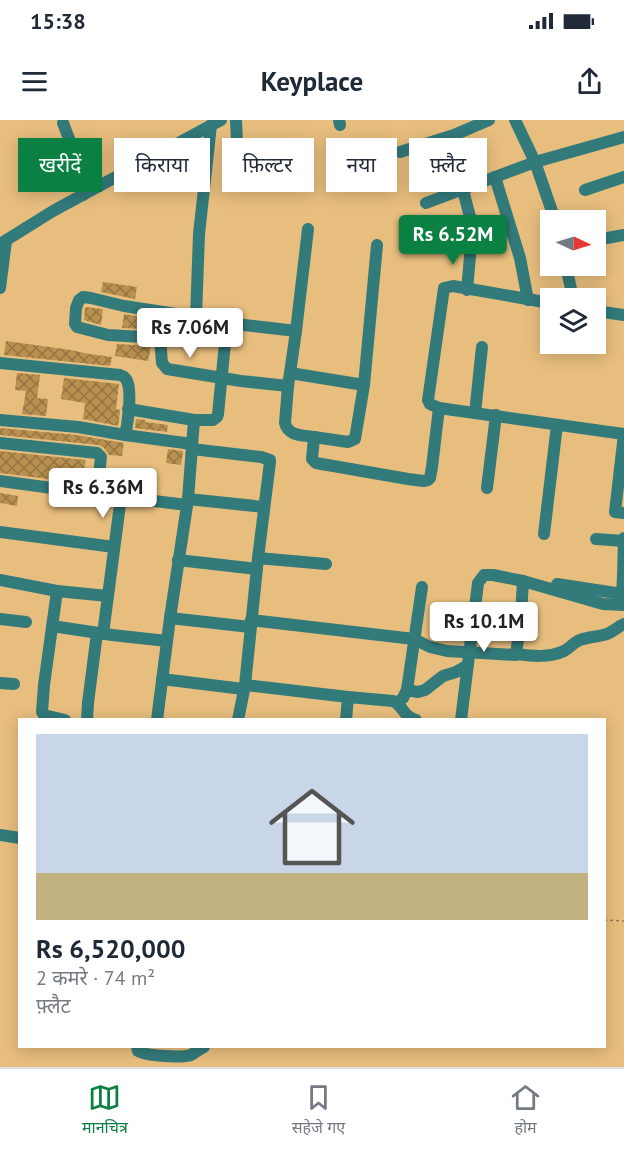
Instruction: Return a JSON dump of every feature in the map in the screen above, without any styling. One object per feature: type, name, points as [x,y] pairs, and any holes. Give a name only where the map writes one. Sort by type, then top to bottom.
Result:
[{"type":"street","points":[[237,120],[237,138]]},
{"type":"street","points":[[400,152],[454,135],[489,120]]},
{"type":"street","points":[[514,120],[535,162],[552,210]]},
{"type":"street","points":[[0,288],[3,242],[53,211],[216,122]]},
{"type":"street","points":[[196,317],[199,234],[216,122]]},
{"type":"street","points":[[63,123],[75,156],[83,195]]},
{"type":"street","points":[[487,180],[535,162],[624,137]]},
{"type":"street","points":[[495,177],[520,258],[528,300]]},
{"type":"street","points":[[585,190],[624,177]]},
{"type":"street","points":[[426,203],[457,192]]},
{"type":"street","points":[[463,192],[473,240],[467,290]]},
{"type":"street","points":[[308,229],[288,386],[285,423],[290,432],[348,442],[355,439],[364,385],[377,245]]},
{"type":"street","points":[[606,238],[624,235]]},
{"type":"street","points":[[540,302],[448,286],[444,288],[428,400],[433,406],[439,408],[624,434],[615,512],[624,513]]},
{"type":"street","points":[[160,338],[108,335],[77,327],[75,324],[76,308],[79,300],[83,297],[164,313],[296,331]]},
{"type":"street","points":[[606,312],[624,315]]},
{"type":"street","points":[[164,313],[160,338],[162,363],[167,369],[221,379],[288,386]]},
{"type":"street","points":[[128,409],[194,420],[213,420],[217,417],[227,323]]},
{"type":"street","points":[[475,413],[482,347]]},
{"type":"street","points":[[0,363],[125,377],[128,382],[125,435]]},
{"type":"street","points":[[290,374],[364,385]]},
{"type":"street","points":[[314,437],[312,459],[316,464],[428,480],[437,435],[439,408]]},
{"type":"street","points":[[487,489],[496,416]]},
{"type":"street","points":[[0,420],[78,428],[270,460],[244,687],[238,718]]},
{"type":"street","points":[[157,718],[187,502],[194,420]]},
{"type":"street","points":[[544,534],[557,425]]},
{"type":"street","points":[[0,443],[97,453],[101,457],[97,492]]},
{"type":"street","points":[[0,481],[97,492],[121,497],[264,507]]},
{"type":"street","points":[[87,718],[108,596],[121,497]]},
{"type":"street","points":[[0,532],[114,547]]},
{"type":"street","points":[[538,585],[547,583],[622,594],[624,540],[596,539]]},
{"type":"street","points":[[178,560],[326,564]]},
{"type":"street","points":[[461,718],[478,583],[484,575],[523,581],[603,604],[624,605]]},
{"type":"street","points":[[0,580],[57,591],[108,596]]},
{"type":"street","points":[[516,654],[523,581]]},
{"type":"street","points":[[397,703],[407,690],[422,587]]},
{"type":"street","points":[[55,718],[44,716],[42,712],[57,591]]},
{"type":"street","points":[[170,618],[414,639],[439,650],[539,656],[566,650],[576,641],[609,633],[624,624]]},
{"type":"street","points":[[0,619],[26,622]]},
{"type":"street","points":[[52,626],[167,641]]},
{"type":"street","points":[[407,690],[418,692],[425,690],[442,676],[468,665]]},
{"type":"street","points":[[162,679],[393,701],[409,718]]},
{"type":"street","points":[[0,683],[14,684]]},
{"type":"street","points":[[346,718],[348,697]]},
{"type":"street","points":[[0,835],[18,838]]},
{"type":"street","points":[[137,1048],[138,1051],[148,1055],[182,1056],[191,1055],[202,1048]]},
{"type":"path","points":[[606,920],[624,921]]},
{"type":"building","points":[[103,282],[137,287],[135,299],[101,292]]},
{"type":"building","points":[[85,307],[103,309],[101,325],[84,320]]},
{"type":"building","points":[[124,314],[146,318],[145,329],[122,328]]},
{"type":"building","points":[[6,341],[112,357],[110,366],[4,355]]},
{"type":"building","points":[[117,344],[151,346],[148,361],[115,356]]},
{"type":"building","points":[[17,373],[40,375],[37,398],[48,399],[46,416],[22,414],[26,391],[15,390]]},
{"type":"building","points":[[64,378],[119,384],[116,409],[120,410],[118,426],[83,419],[85,403],[61,399]]},
{"type":"building","points":[[136,419],[168,425],[167,432],[135,428]]},
{"type":"building","points":[[0,428],[77,435],[124,443],[122,456],[109,455],[103,447],[98,445],[0,435]]},
{"type":"building","points":[[168,449],[183,451],[181,465],[166,463]]},
{"type":"building","points":[[0,451],[86,460],[81,483],[0,473]]},
{"type":"building","points":[[107,474],[156,482],[155,493],[106,485]]},
{"type":"building","points":[[0,493],[18,496],[17,506],[0,503]]}]
